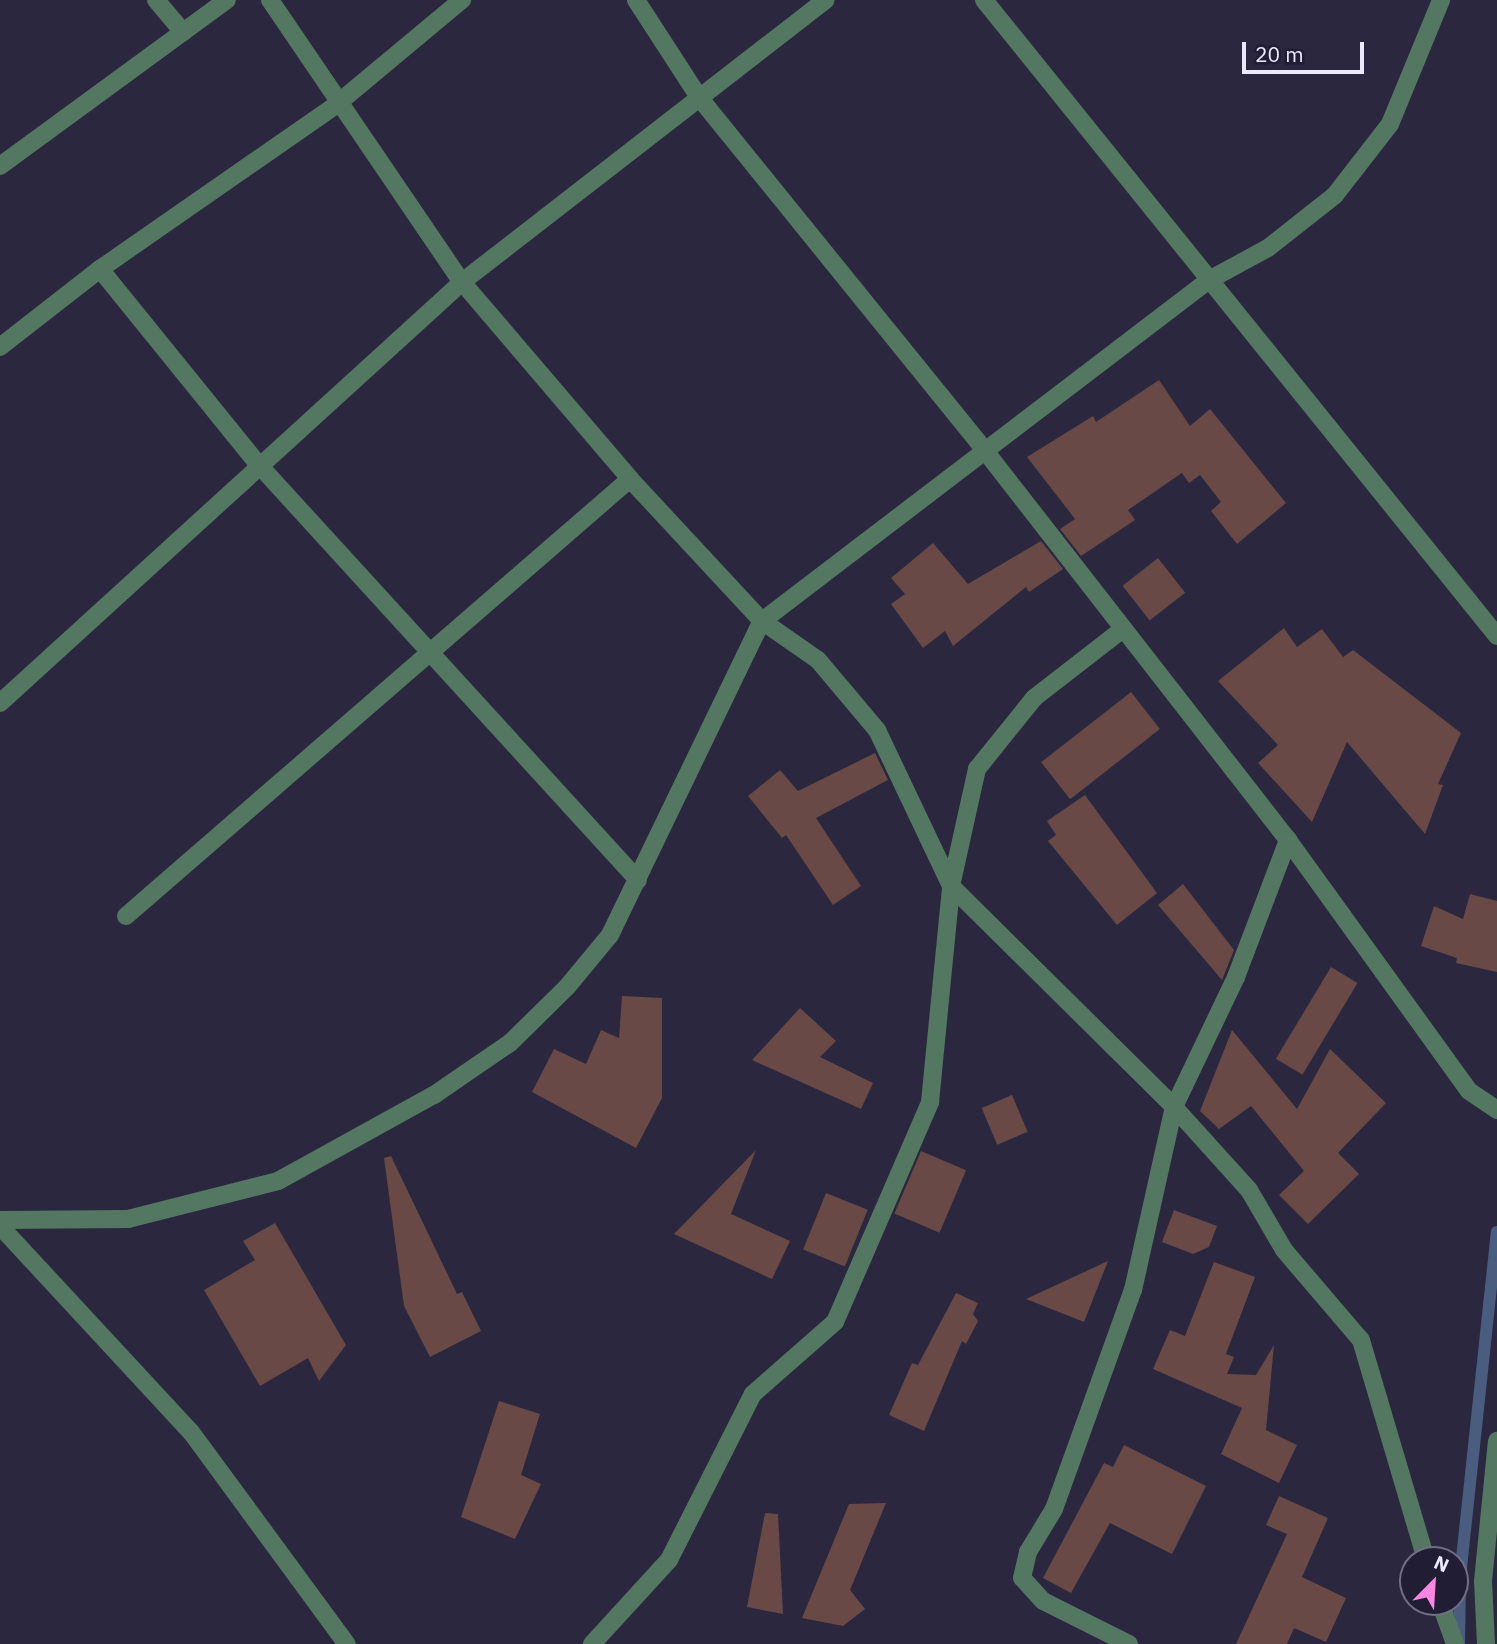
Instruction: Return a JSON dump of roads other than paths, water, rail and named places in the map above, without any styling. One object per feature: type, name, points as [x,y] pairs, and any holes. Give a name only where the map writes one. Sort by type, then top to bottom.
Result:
[{"type":"street","points":[[156,0],[183,32]]},
{"type":"street","points":[[0,166],[227,0]]},
{"type":"street","points":[[270,0],[461,282],[630,479],[762,621],[818,660],[877,730],[951,886],[1174,1107],[1249,1190],[1284,1250],[1361,1340],[1422,1546]]},
{"type":"street","points":[[0,347],[100,269],[338,104],[462,0]]},
{"type":"street","points":[[636,0],[698,96],[986,452],[1288,840],[1469,1091],[1497,1110]]},
{"type":"street","points":[[0,703],[461,282],[698,96],[826,0]]},
{"type":"street","points":[[984,0],[1497,636]]},
{"type":"street","points":[[0,1220],[128,1219],[278,1181],[335,1153],[510,1043],[567,987],[610,935],[762,621],[1209,279],[1268,248],[1335,195],[1390,124],[1441,0]]},
{"type":"street","points":[[100,269],[259,465],[638,880]]},
{"type":"street","points":[[126,916],[427,651],[630,479]]},
{"type":"street","points":[[593,1644],[669,1560],[753,1394],[835,1322],[930,1102],[951,886],[977,769],[1034,698],[1123,629]]},
{"type":"street","points":[[1129,1644],[1043,1601],[1022,1578],[1028,1552],[1054,1509],[1133,1290],[1174,1107],[1236,977],[1288,840]]},
{"type":"street","points":[[0,1226],[191,1432],[347,1644]]},
{"type":"street","points":[[1486,1644],[1483,1581],[1497,1441]]},
{"type":"street","points":[[1445,1616],[1454,1644]]},
{"type":"waterway","points":[[1459,1644],[1460,1577],[1497,1232]]}]
